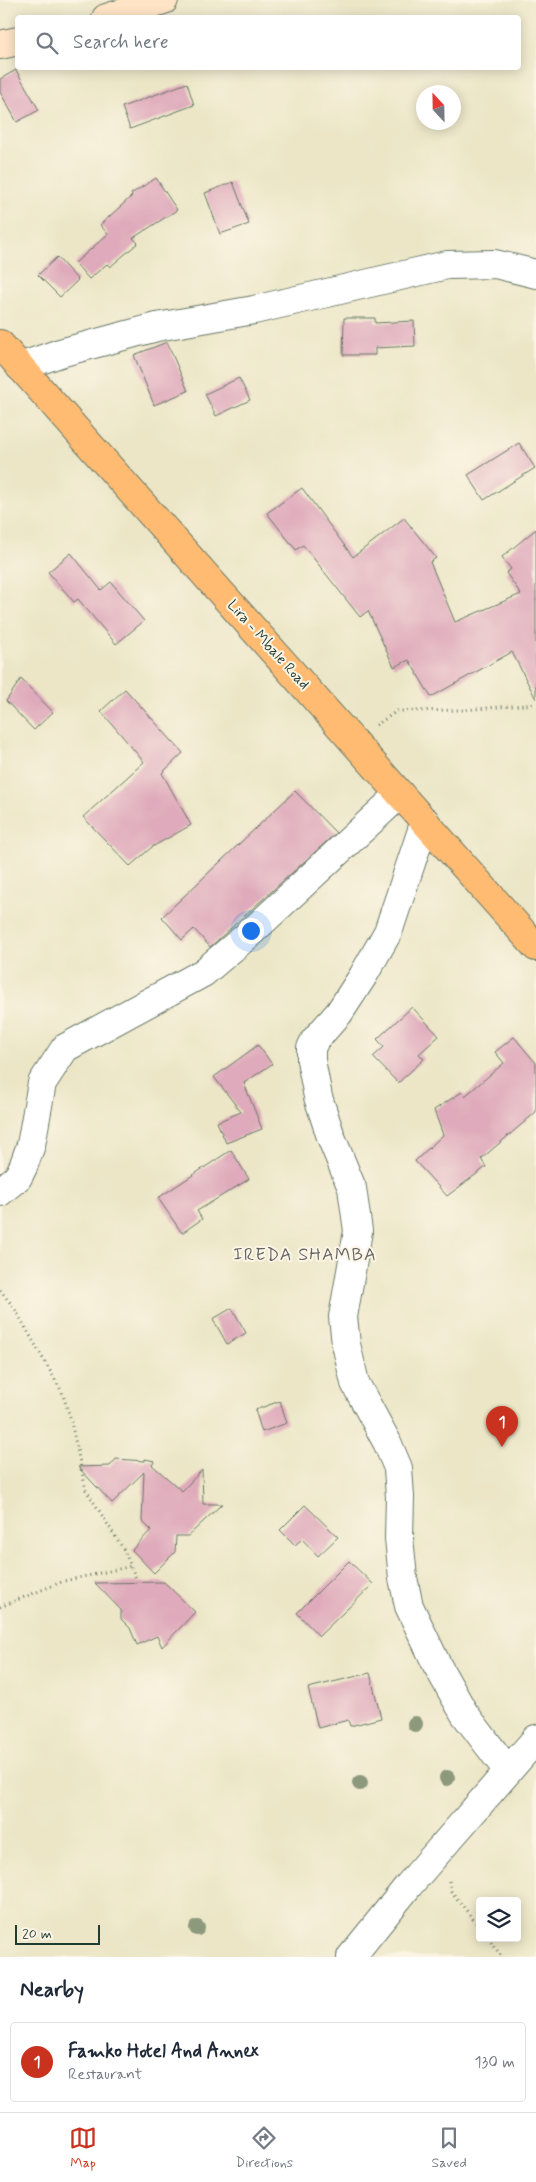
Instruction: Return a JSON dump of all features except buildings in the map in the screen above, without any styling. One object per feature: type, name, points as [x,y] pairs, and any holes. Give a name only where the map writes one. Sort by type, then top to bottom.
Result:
[{"type":"main road","name":"Lira - Mbale Road","points":[[0,344],[536,947]]},
{"type":"street","points":[[116,15],[164,0]]},
{"type":"street","points":[[0,46],[15,42]]},
{"type":"street","points":[[20,367],[60,353],[157,327],[254,310],[447,265],[495,264],[532,269]]},
{"type":"street","points":[[0,1192],[18,1176],[23,1167],[31,1145],[42,1083],[65,1048],[203,973],[248,935],[400,794]]},
{"type":"street","points":[[425,821],[388,932],[339,1013],[318,1034],[312,1048],[311,1060],[318,1097],[352,1188],[358,1231],[343,1317],[346,1344],[355,1383],[387,1442],[398,1468],[400,1498],[399,1538],[407,1598],[425,1640],[464,1713],[508,1770]]},
{"type":"street","points":[[351,1957],[448,1840],[536,1739]]},
{"type":"path","points":[[352,740],[397,711],[464,710],[536,704]]},
{"type":"path","points":[[0,1290],[15,1309],[62,1392],[70,1417],[86,1490],[124,1550],[137,1581]]},
{"type":"path","points":[[0,1607],[64,1581],[132,1566]]},
{"type":"path","points":[[448,1840],[448,1878],[451,1891],[476,1923]]},
{"type":"path","points":[[491,1942],[502,1957]]},
{"type":"place","name":"Famko Hotel And Annex","points":[[502,1447]]},
{"type":"district","name":"IREDA SHAMBA","points":[[305,1255]]}]
